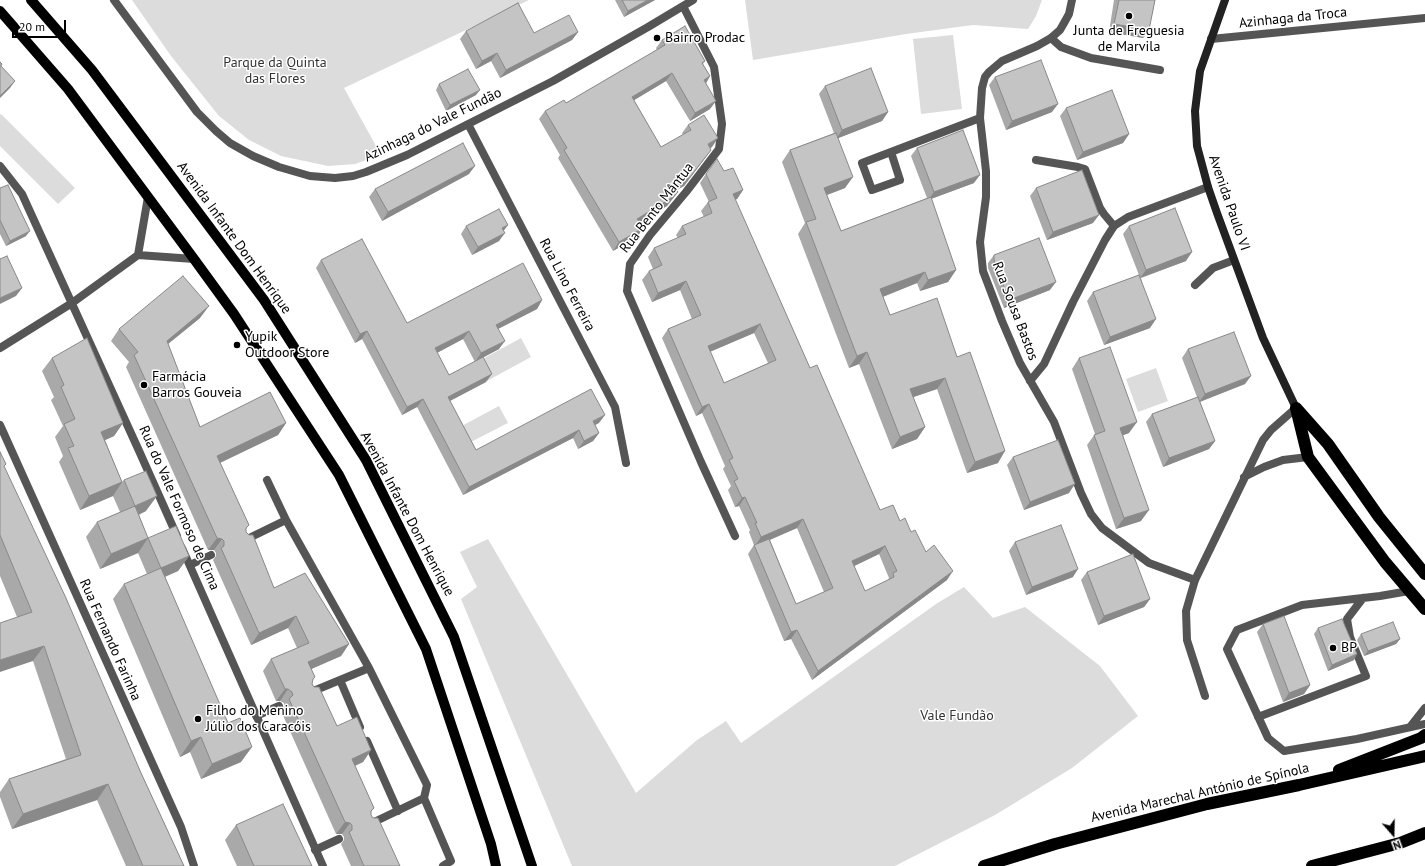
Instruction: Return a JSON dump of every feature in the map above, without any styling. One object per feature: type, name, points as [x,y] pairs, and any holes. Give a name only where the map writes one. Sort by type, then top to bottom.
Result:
[{"type":"highway","points":[[1296,408],[1308,457],[1385,562],[1425,609]]},
{"type":"highway","points":[[1296,408],[1328,444],[1379,517],[1425,574]]},
{"type":"highway","points":[[1299,785],[1421,738],[1425,735]]},
{"type":"highway","name":"Avenida Marechal António de Spínola","points":[[984,866],[1055,844],[1208,804],[1425,756]]},
{"type":"highway","points":[[1312,866],[1400,843],[1425,833]]},
{"type":"main road","name":"Avenida Infante Dom Henrique","points":[[31,0],[92,70],[264,300],[366,460],[454,637],[532,866]]},
{"type":"main road","name":"Avenida Paulo VI","points":[[1225,0],[1200,71],[1196,111],[1197,146],[1208,187],[1263,338],[1296,408]]},
{"type":"main road","points":[[0,11],[68,89],[194,259],[234,314],[339,475],[426,649],[491,844],[496,866]]},
{"type":"street","name":"Azinhaga do Vale Fundão","points":[[114,0],[182,93],[208,124],[236,146],[258,159],[279,167],[310,176],[323,178],[353,176],[407,155],[553,80],[693,0]]},
{"type":"street","name":"Rua Sousa Bastos","points":[[1072,0],[1064,23],[1060,30],[1051,38],[1037,46],[1002,61],[985,77],[982,88],[980,118],[986,186],[985,210],[980,242],[981,263],[1002,321],[1030,381],[1038,392],[1054,422],[1081,493],[1096,521],[1110,535],[1149,563],[1195,580]]},
{"type":"street","name":"Rua Bento Mântua","points":[[683,6],[714,67],[722,124],[719,149],[650,235],[630,264],[627,291],[701,462],[735,536]]},
{"type":"street","name":"Azinhaga da Troca","points":[[1211,39],[1425,18]]},
{"type":"street","points":[[1051,38],[1061,47],[1091,58],[1160,70]]},
{"type":"street","points":[[891,152],[900,180],[872,190],[862,163],[980,118]]},
{"type":"street","name":"Rua Lino Ferreira","points":[[468,124],[615,406],[626,463]]},
{"type":"street","points":[[1036,160],[1085,169],[1100,208],[1114,226]]},
{"type":"street","name":"Rua do Vale Formoso de Cima","points":[[0,166],[22,194],[190,565],[323,866]]},
{"type":"street","points":[[1030,381],[1044,364],[1073,302],[1114,226],[1128,217],[1208,187]]},
{"type":"street","points":[[138,255],[148,197]]},
{"type":"street","points":[[0,348],[72,303],[138,255],[194,259]]},
{"type":"street","points":[[1195,285],[1213,268],[1234,260]]},
{"type":"street","points":[[1205,696],[1187,640],[1186,611],[1195,580],[1263,440],[1271,430],[1296,408]]},
{"type":"street","name":"Rua Fernando Farinha","points":[[0,425],[181,827],[194,866]]},
{"type":"street","points":[[1244,477],[1283,460],[1308,457]]},
{"type":"street","points":[[267,480],[286,520],[369,668],[427,786],[424,798],[451,861],[443,866]]},
{"type":"street","points":[[243,542],[286,520]]},
{"type":"street","points":[[190,565],[211,556]]},
{"type":"street","points":[[1409,591],[1302,605],[1237,630],[1227,649],[1268,738],[1284,751],[1357,739],[1425,724]]},
{"type":"street","points":[[1258,717],[1366,676],[1352,642],[1347,619],[1363,598]]},
{"type":"street","points":[[309,694],[369,668]]},
{"type":"street","points":[[340,680],[398,810]]},
{"type":"street","points":[[256,716],[279,706]]},
{"type":"street","points":[[1410,727],[1425,708]]},
{"type":"street","points":[[368,825],[424,798]]},
{"type":"street","points":[[316,850],[339,839]]},
{"type":"green space","name":"Parque da Quinta das Flores","points":[[132,0],[529,0],[344,88],[381,155],[355,164],[328,166],[281,156],[249,140],[219,116],[171,56]]},
{"type":"green space","points":[[745,0],[1042,0],[1036,16],[1028,29],[973,25],[906,34],[753,60]]},
{"type":"green space","points":[[953,35],[962,109],[921,114],[913,39]]},
{"type":"green space","points":[[1,114],[75,188],[58,204],[0,146]]},
{"type":"green space","points":[[521,338],[531,357],[487,381],[477,362]]},
{"type":"green space","points":[[1156,368],[1168,401],[1138,412],[1126,379]]},
{"type":"green space","points":[[499,406],[508,423],[465,445],[456,429]]},
{"type":"green space","name":"Vale Fundão","points":[[488,539],[636,793],[697,740],[726,721],[741,743],[936,604],[964,587],[993,618],[1025,607],[1100,666],[1138,716],[1072,768],[995,815],[895,866],[572,866],[461,599],[477,587],[460,552]]},
{"type":"building","points":[[622,0],[648,0],[628,11]]},
{"type":"building","name":"Junta de Freguesia de Marvila","points":[[1119,0],[1155,0],[1149,30],[1114,24]]},
{"type":"building","points":[[518,3],[534,33],[569,15],[578,32],[506,70],[497,53],[482,61],[466,31]]},
{"type":"building","points":[[685,26],[705,61],[702,63],[710,76],[704,80],[716,101],[695,113],[672,73],[632,97],[661,147],[691,130],[688,125],[704,115],[718,138],[708,144],[711,150],[690,177],[674,187],[678,192],[673,197],[637,219],[643,228],[619,242],[564,150],[567,148],[545,111],[564,100],[566,103],[665,45],[662,40]]},
{"type":"building","points":[[1041,60],[1058,104],[1012,121],[995,77]]},
{"type":"building","points":[[0,62],[2,64],[1,66],[15,81],[0,96]]},
{"type":"building","points":[[871,68],[888,112],[842,130],[825,86]]},
{"type":"building","points":[[468,69],[480,90],[450,105],[439,84]]},
{"type":"building","points":[[1112,90],[1129,134],[1083,152],[1066,108]]},
{"type":"building","points":[[963,130],[980,175],[934,192],[917,148]]},
{"type":"building","points":[[836,133],[853,177],[824,188],[841,231],[931,197],[956,270],[928,280],[925,272],[880,289],[890,315],[937,298],[957,357],[970,352],[1005,451],[975,462],[945,378],[910,389],[925,427],[900,437],[867,352],[857,356],[806,222],[816,219],[790,150]]},
{"type":"building","points":[[463,143],[475,166],[388,212],[375,189]]},
{"type":"building","points":[[717,159],[724,171],[733,168],[743,190],[733,194],[810,368],[817,365],[880,510],[893,505],[900,521],[905,518],[911,532],[915,530],[926,552],[934,545],[953,571],[818,671],[797,630],[791,632],[754,545],[769,539],[796,604],[833,588],[803,519],[761,537],[755,523],[757,523],[745,497],[742,498],[734,481],[738,479],[729,460],[733,458],[709,404],[702,407],[668,329],[701,315],[686,281],[658,293],[649,271],[662,265],[654,248],[686,234],[682,226],[712,213],[708,202],[717,198],[706,174]],"holes":[[[760,324],[776,360],[724,383],[708,346]],[[885,546],[897,571],[893,573],[894,577],[865,591],[852,561]]]},
{"type":"building","points":[[1082,170],[1099,215],[1053,232],[1036,188]]},
{"type":"building","points":[[8,185],[30,231],[10,241],[0,220],[0,188]]},
{"type":"building","points":[[1175,208],[1192,252],[1146,270],[1129,226]]},
{"type":"building","points":[[499,209],[508,225],[502,228],[505,233],[478,247],[466,226]]},
{"type":"building","points":[[1039,238],[1056,282],[1009,300],[994,260],[994,255]]},
{"type":"building","points":[[362,239],[407,323],[523,263],[542,300],[496,325],[505,341],[481,353],[469,331],[435,348],[449,375],[483,357],[492,374],[448,397],[476,450],[591,389],[605,415],[593,421],[599,433],[584,441],[579,430],[469,487],[423,399],[407,407],[367,331],[360,334],[321,260]]},
{"type":"building","points":[[7,256],[22,288],[0,298],[0,259]]},
{"type":"building","points":[[1139,275],[1156,319],[1110,337],[1093,292]]},
{"type":"building","points":[[183,276],[209,306],[167,341],[200,427],[270,392],[286,423],[217,456],[249,525],[246,528],[246,532],[249,535],[253,535],[274,588],[305,573],[349,644],[308,662],[315,677],[312,684],[314,687],[319,687],[337,726],[357,717],[371,750],[352,759],[374,808],[371,811],[371,815],[373,818],[378,818],[400,866],[364,866],[349,832],[352,830],[352,825],[345,822],[289,699],[293,695],[292,692],[285,689],[271,659],[309,643],[296,616],[259,633],[221,548],[224,546],[224,541],[217,538],[134,355],[138,352],[119,329]]},
{"type":"building","points":[[1234,332],[1251,376],[1205,394],[1188,349]]},
{"type":"building","points":[[87,338],[123,423],[101,432],[122,482],[89,496],[68,448],[74,446],[64,424],[75,419],[61,387],[64,385],[52,358]]},
{"type":"building","points":[[1110,347],[1137,422],[1120,428],[1149,510],[1124,518],[1094,435],[1105,431],[1079,358]]},
{"type":"building","points":[[1198,397],[1215,441],[1169,458],[1152,414]]},
{"type":"building","points":[[1058,440],[1075,484],[1030,502],[1013,457]]},
{"type":"building","points":[[0,452],[6,464],[4,466],[66,598],[141,773],[184,866],[143,866],[108,784],[23,814],[9,779],[81,755],[44,646],[0,660],[0,623],[32,612],[0,535]]},
{"type":"building","points":[[146,471],[157,496],[135,506],[124,480]]},
{"type":"building","points":[[135,506],[148,538],[111,554],[97,522]]},
{"type":"building","points":[[1061,525],[1078,569],[1032,587],[1015,542]]},
{"type":"building","points":[[176,526],[189,556],[161,568],[148,538]]},
{"type":"building","points":[[1133,554],[1150,599],[1104,616],[1087,572]]},
{"type":"building","points":[[161,568],[228,723],[240,718],[252,747],[212,764],[201,737],[191,741],[124,584]]},
{"type":"building","points":[[1284,616],[1310,685],[1289,693],[1263,624]]},
{"type":"building","points":[[1342,619],[1357,654],[1332,665],[1318,628]]},
{"type":"building","points":[[1393,622],[1400,639],[1368,651],[1361,634]]},
{"type":"building","points":[[283,804],[312,866],[254,866],[236,825]]},
{"type":"place","name":"Junta de Freguesia de Marvila","points":[[1129,16]]},
{"type":"place","name":"Bairro Prodac","points":[[657,38]]},
{"type":"place","name":"Yupik Outdoor Store","points":[[237,345]]},
{"type":"place","name":"Farmácia Barros Gouveia","points":[[144,385]]},
{"type":"place","name":"BP","points":[[1333,648]]},
{"type":"place","name":"Filho do Menino Júlio dos Caracóis","points":[[198,719]]}]
